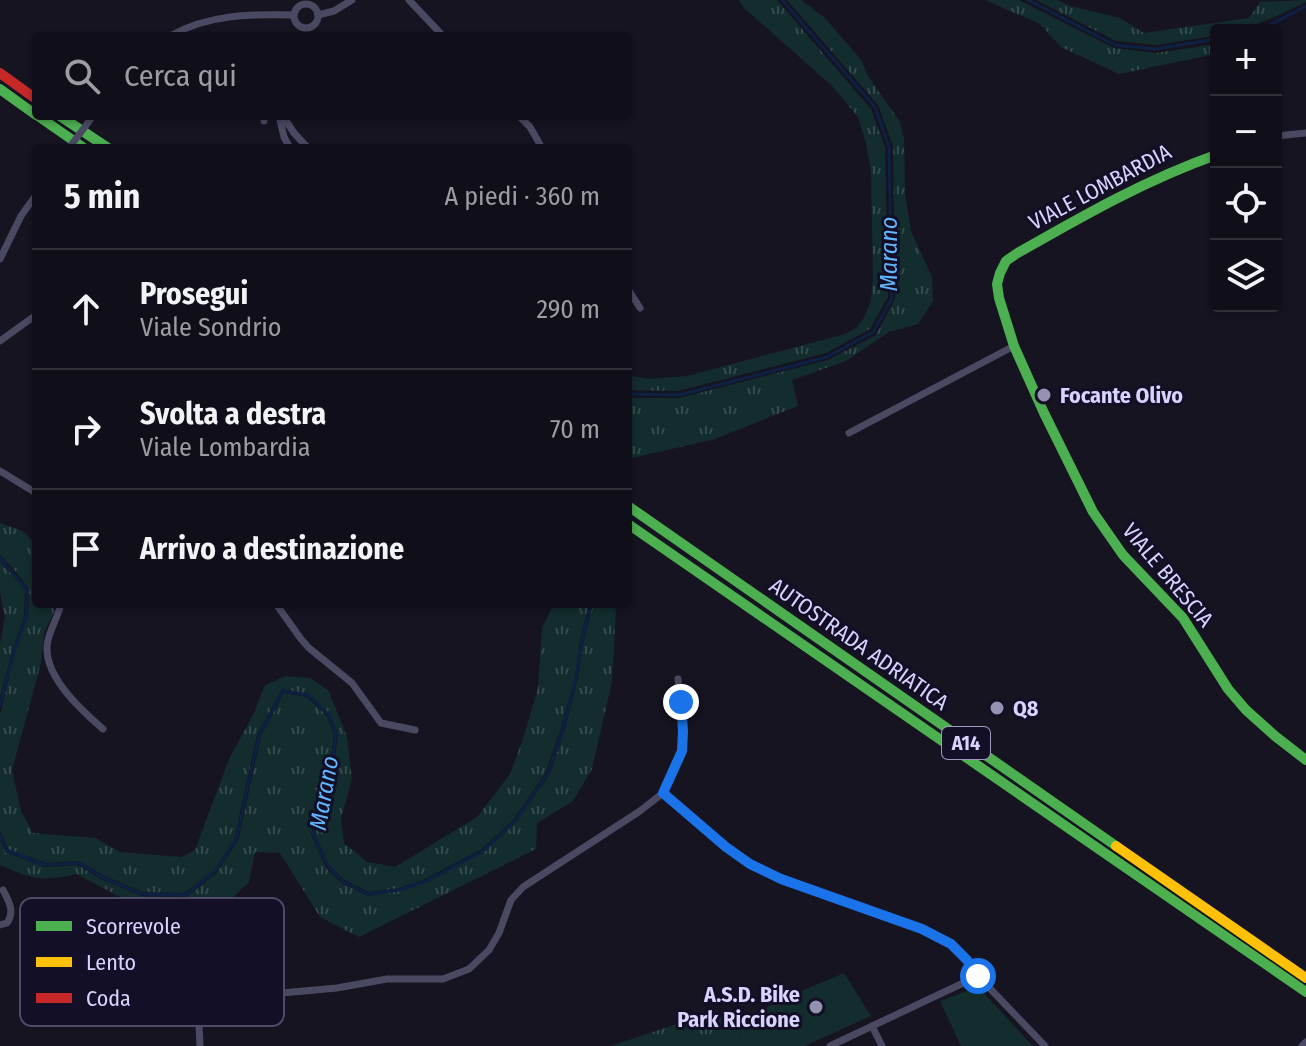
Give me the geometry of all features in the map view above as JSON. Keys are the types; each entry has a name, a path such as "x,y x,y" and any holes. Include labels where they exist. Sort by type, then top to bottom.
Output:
{"main road":[{"path":"0,73 32,96"},
{"path":"0,89 32,111"},
{"path":"44,120 78,144"},
{"path":"66,120 102,144"},
{"name":"VIALE LOMBARDIA","path":"1006,261 1098,208 1187,164 1210,157"},
{"name":"VIALE BRESCIA","path":"1006,261 997,284 1014,346 1103,529 1123,555 1183,618 1228,689 1246,710 1304,755"},
{"name":"AUTOSTRADA ADRIATICA","path":"632,509 1306,978"},
{"name":"AUTOSTRADA ADRIATICA","path":"632,527 1306,992"}],"street":[{"path":"318,15 334,11 352,0"},
{"path":"409,0 439,32"},
{"path":"307,2 314,6 318,15 308,32 298,25 294,15 297,8 307,2"},
{"path":"178,32 212,19 294,15"},
{"path":"72,144 90,120"},
{"path":"282,120 288,144"},
{"path":"284,120 304,144"},
{"path":"523,120 540,144"},
{"path":"1282,135 1306,133"},
{"path":"0,259 32,201"},
{"path":"632,295 640,308"},
{"path":"0,341 32,318"},
{"path":"849,433 1014,346"},
{"path":"0,471 32,491"},
{"path":"60,608 47,642 46,656 58,681 103,729"},
{"path":"279,608 301,639 344,675 381,723 415,730"},
{"path":"284,993 387,979 443,979 469,969 489,950 511,900 523,887 663,793 682,751 678,679"},
{"path":"663,793 750,864 781,879 922,929 951,944 1045,1046"},
{"path":"0,925 11,918 11,909 3,890"},
{"path":"830,1046 978,976"},
{"path":"199,1026 200,1046"},
{"path":"872,1026 882,1046"}],"green space":[{"path":"739,0 777,0 871,109 885,147 888,297 870,329 826,353 678,391 632,390 632,376 647,379 687,376 845,334 856,328 864,318 871,300 871,172 858,117 832,86 743,7"},
{"path":"787,0 801,0 825,18 862,61 868,76 900,122 911,231 932,277 933,301 918,324 889,332 846,361 792,380 798,406 715,439 632,458 632,398 679,398 828,360 876,335 895,299 893,146 878,105"},
{"path":"985,0 1019,0 1114,48 1156,53 1210,45 1210,55 1119,74 1061,47 1040,24"},
{"path":"1036,0 1058,0 1070,6 1120,18 1144,33 1249,18 1260,2 1306,0 1255,24 1210,24 1210,37 1156,45 1116,41"},
{"path":"0,523 22,531 32,540 32,608 54,608 44,633 41,663 12,770 21,811 33,833 96,838 120,852 181,857 195,850 229,759 265,685 286,676 310,678 328,690 347,736 352,779 341,818 344,843 367,862 395,867 477,817 510,774 538,688 542,628 552,608 588,608 575,677 546,772 513,820 482,849 423,880 399,888 369,892 345,880 330,866 315,835 322,800 334,767 338,735 330,714 309,694 282,689 257,735 234,840 214,870 185,893 142,892 79,861 46,863 8,849 0,830 0,715 15,653 28,616 29,589 0,555"},
{"path":"0,561 25,590 24,616 0,697 0,644 5,617 0,593"},
{"path":"592,608 617,608 612,682 592,769 573,801 537,823 536,849 359,937 320,917 280,853 255,852 249,882 233,898 122,898 76,874 37,878 0,865 0,840 5,852 45,867 78,865 101,879 141,896 187,897 216,873 238,841 261,736 284,693 307,697 327,716 334,735 330,766 311,835 327,869 342,883 368,896 425,883 484,852 516,822 550,774 578,678"},
{"name":"A.S.D. Bike Park Riccione","path":"844,973 871,1016 805,1046 745,1046 734,1023"},
{"path":"980,989 1033,1046 961,1046 940,1001"},
{"path":"729,1012 745,1046 611,1046 706,1014"}],"waterway":[{"name":"Marano","path":"632,394 679,395 827,357 873,332 892,298 889,147 875,107 782,0"},
{"name":"Marano","path":"1028,0 1115,45 1156,49 1210,40"},
{"name":"Marano","path":"1272,24 1306,6"},
{"name":"Marano","path":"0,558 27,590 26,616 0,706"},
{"name":"Marano","path":"0,835 6,850 45,865 79,863 141,894 186,895 215,871 236,840 259,736 283,691 308,695 329,715 336,735 332,766 313,835 329,867 344,882 368,894 399,890 424,882 483,851 515,821 548,773 576,678 590,608"}],"traffic: fast":[{"path":"0,89 32,112"},
{"path":"44,120 78,144"},
{"path":"66,120 102,144"},
{"path":"1210,157 1139,188 1016,254 1006,261 1000,273 997,284 999,298 1014,346 1093,512 1123,555 1183,618 1228,689 1246,710 1306,760"},
{"path":"632,509 1116,846"},
{"path":"632,527 1306,992"}],"traffic: slow":[{"path":"1116,846 1306,978"}],"traffic: jam":[{"path":"0,73 32,96"}],"place":[{"name":"Focante Olivo","path":"1044,395"},
{"name":"Q8","path":"997,708"},
{"name":"A.S.D. Bike Park Riccione","path":"816,1007"}],"route":[{"path":"681,702 682,751 663,793 750,864 781,879 922,929 951,944 978,976"}]}
